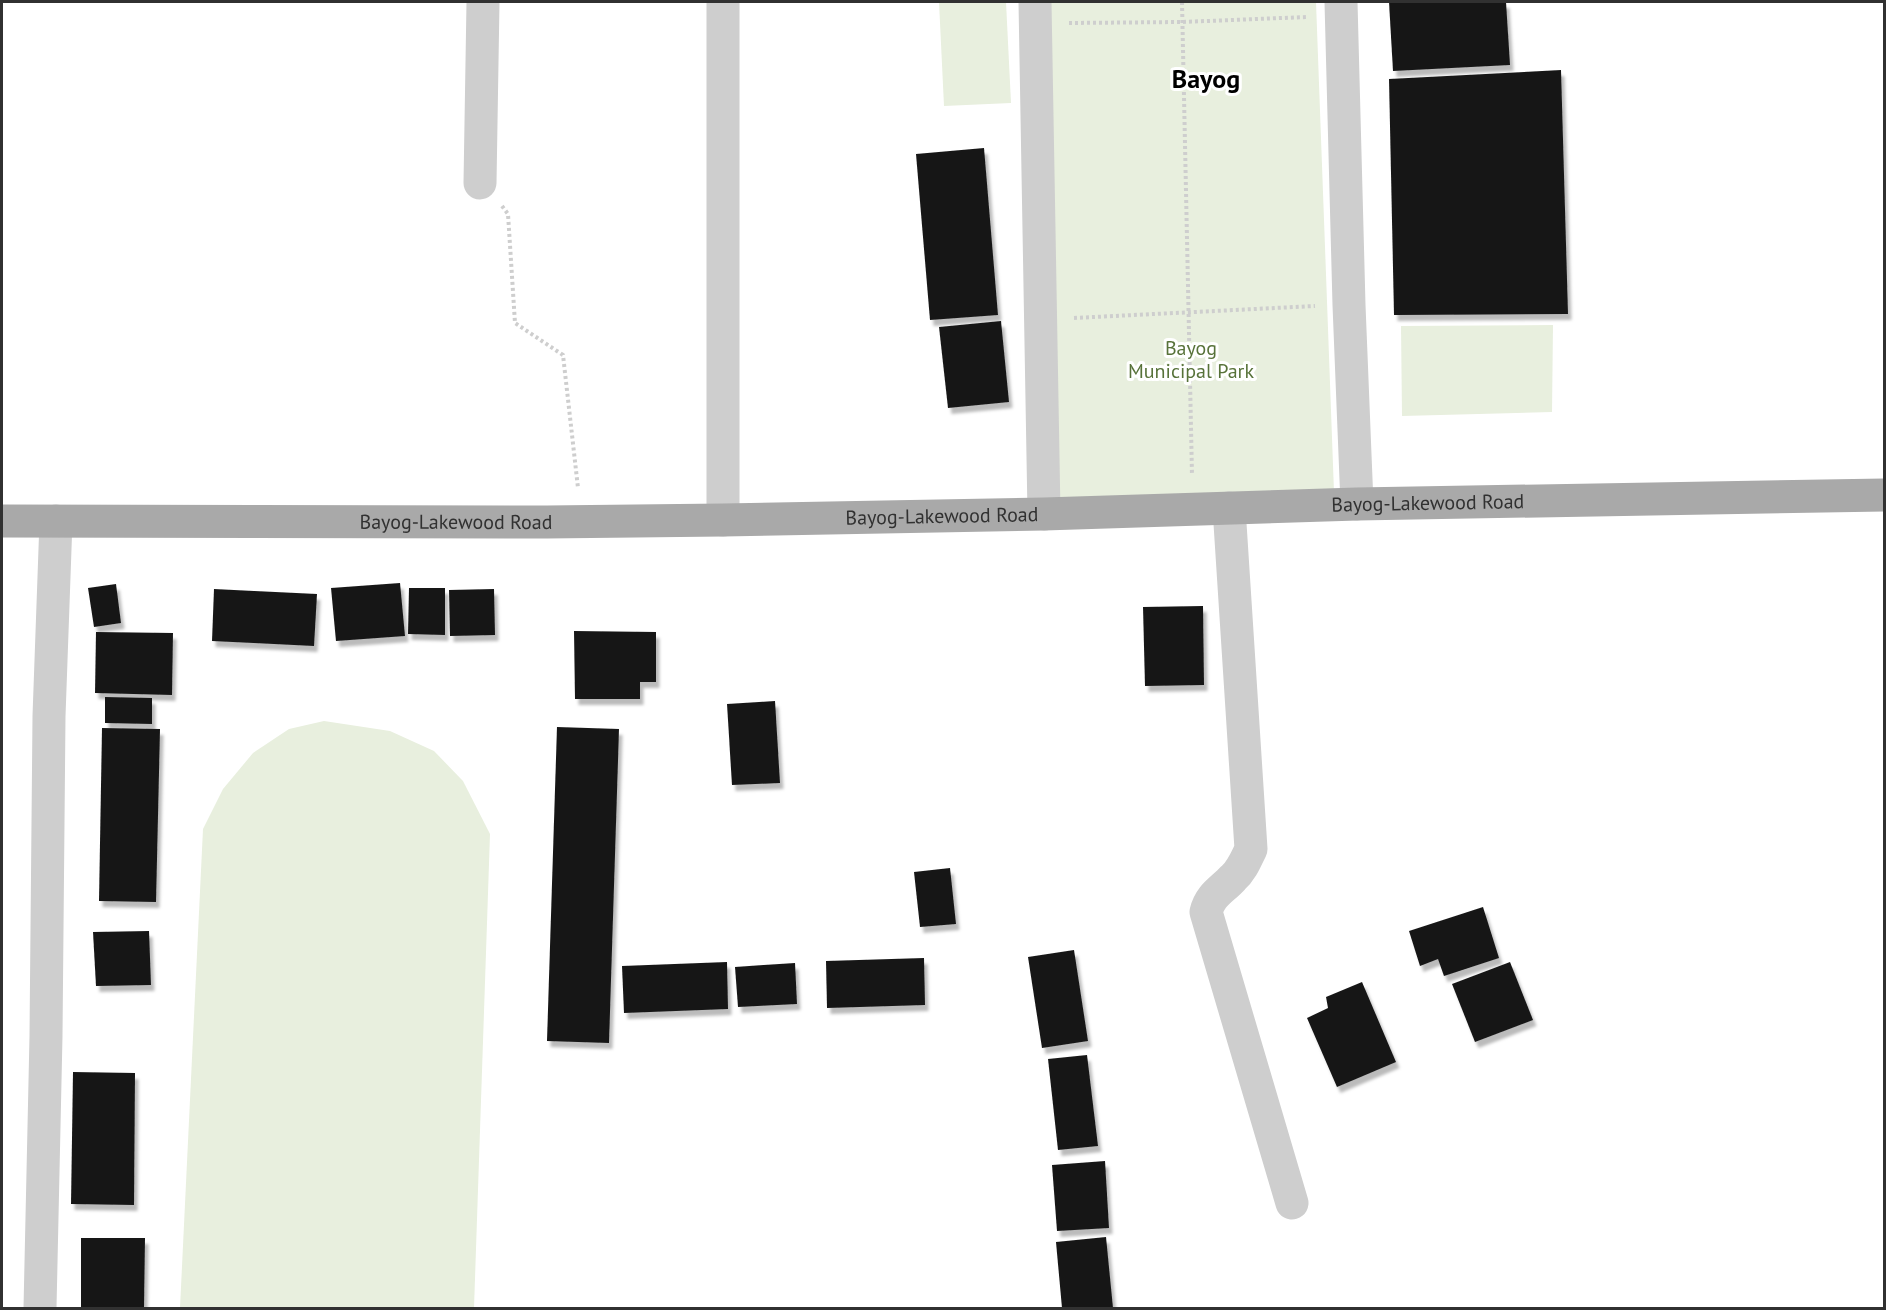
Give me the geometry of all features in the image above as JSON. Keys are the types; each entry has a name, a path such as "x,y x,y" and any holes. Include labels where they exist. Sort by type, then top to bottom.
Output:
{"main road":[{"name":"Bayog-Lakewood Road","path":"2,521 582,522 1044,514 1357,504 1884,495"}],"street":[{"path":"480,183 483,2"},
{"path":"723,2 723,520"},
{"path":"1342,9 1349,304 1357,504"},
{"path":"1035,13 1044,514"},
{"path":"1229,508 1251,849 1235,877 1208,902 1206,912 1292,1203"},
{"path":"40,1308 49,716 56,522"}],"path":[{"path":"1182,2 1193,509"},
{"path":"1035,13 1182,22 1342,9"},
{"path":"480,183 508,214 515,323 563,355 582,522"},
{"path":"1041,320 1349,304"}],"green space":[{"path":"939,2 1006,2 1011,103 944,106"},
{"name":"Bayog Municipal Park","path":"1047,2 1316,2 1334,492 1056,503"},
{"path":"1553,325 1552,412 1402,416 1401,326"},
{"path":"324,721 390,731 434,751 463,781 490,834 474,1308 180,1308 203,829 223,789 253,753 289,729"}],"building":[{"path":"1389,2 1506,2 1510,65 1393,71"},
{"path":"1561,70 1568,314 1394,315 1389,79"},
{"path":"984,148 998,315 930,320 916,154"},
{"path":"1001,321 1009,402 948,408 939,327"},
{"path":"400,583 405,636 336,641 331,588"},
{"path":"116,584 121,623 94,627 88,588"},
{"path":"409,588 445,588 445,635 408,634"},
{"path":"214,589 317,594 314,646 212,641"},
{"path":"494,589 495,635 450,636 449,590"},
{"path":"1203,606 1204,685 1145,686 1143,607"},
{"path":"574,631 656,632 656,682 640,682 640,699 575,699"},
{"path":"96,632 173,633 172,695 95,693"},
{"path":"105,697 152,698 152,724 105,723"},
{"path":"775,701 780,783 732,785 727,704"},
{"path":"557,727 619,729 609,1043 547,1041"},
{"path":"102,728 160,729 156,902 99,901"},
{"path":"950,868 956,924 920,927 914,872"},
{"path":"1483,907 1499,958 1444,976 1438,959 1420,966 1409,931"},
{"path":"149,931 151,985 96,986 93,932"},
{"path":"1074,950 1088,1041 1042,1048 1028,957"},
{"path":"924,958 925,1005 827,1008 826,961"},
{"path":"727,962 728,1009 624,1013 622,966"},
{"path":"1510,962 1533,1020 1475,1042 1452,984"},
{"path":"795,963 797,1004 738,1007 735,967"},
{"path":"1362,982 1396,1062 1337,1087 1307,1018 1328,1008 1326,997"},
{"path":"1087,1055 1098,1146 1058,1150 1048,1059"},
{"path":"73,1072 135,1073 134,1205 71,1204"},
{"path":"1105,1161 1109,1228 1057,1231 1052,1165"},
{"path":"1106,1237 1113,1308 1062,1308 1056,1242"},
{"path":"81,1238 145,1238 144,1308 81,1308"}],"district":[{"name":"Bayog","path":"1206,78"}]}
